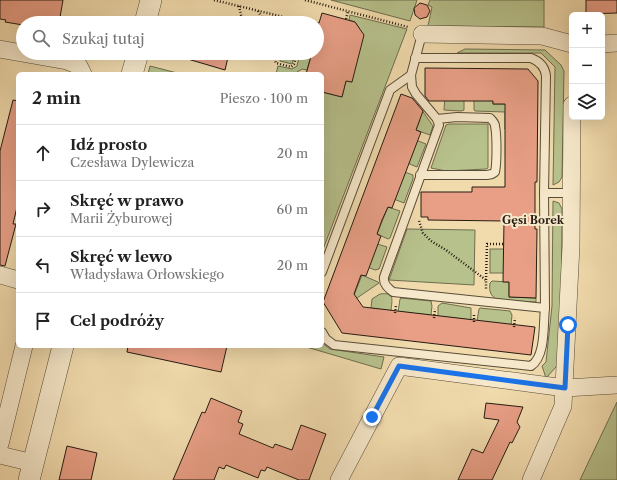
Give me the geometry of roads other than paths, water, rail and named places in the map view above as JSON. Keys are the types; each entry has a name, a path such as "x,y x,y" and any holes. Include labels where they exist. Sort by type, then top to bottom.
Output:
{"street":[{"path":"147,16 151,0"},
{"path":"422,34 542,36 569,43"},
{"path":"605,44 617,43"},
{"path":"0,49 16,52"},
{"path":"61,60 78,66 82,72"},
{"path":"133,72 136,60"},
{"path":"531,480 563,406 571,246 572,120"},
{"path":"0,275 16,279"},
{"path":"0,444 24,348"},
{"path":"0,455 31,472 62,348"},
{"path":"339,480 399,366 565,388 617,385"}],"lane":[{"path":"422,34 411,75 412,86 437,119 439,125 384,280 393,292 545,308"},
{"path":"324,336 334,345 531,366 540,357 545,308 545,70 531,58 415,58"},
{"path":"324,267 390,90 411,75"},
{"path":"420,175 487,175 495,172 496,132 495,125 490,118 468,117 437,119"},
{"path":"544,193 571,193"}],"district":[{"name":"Gęsi Borek","path":"533,220"}]}
